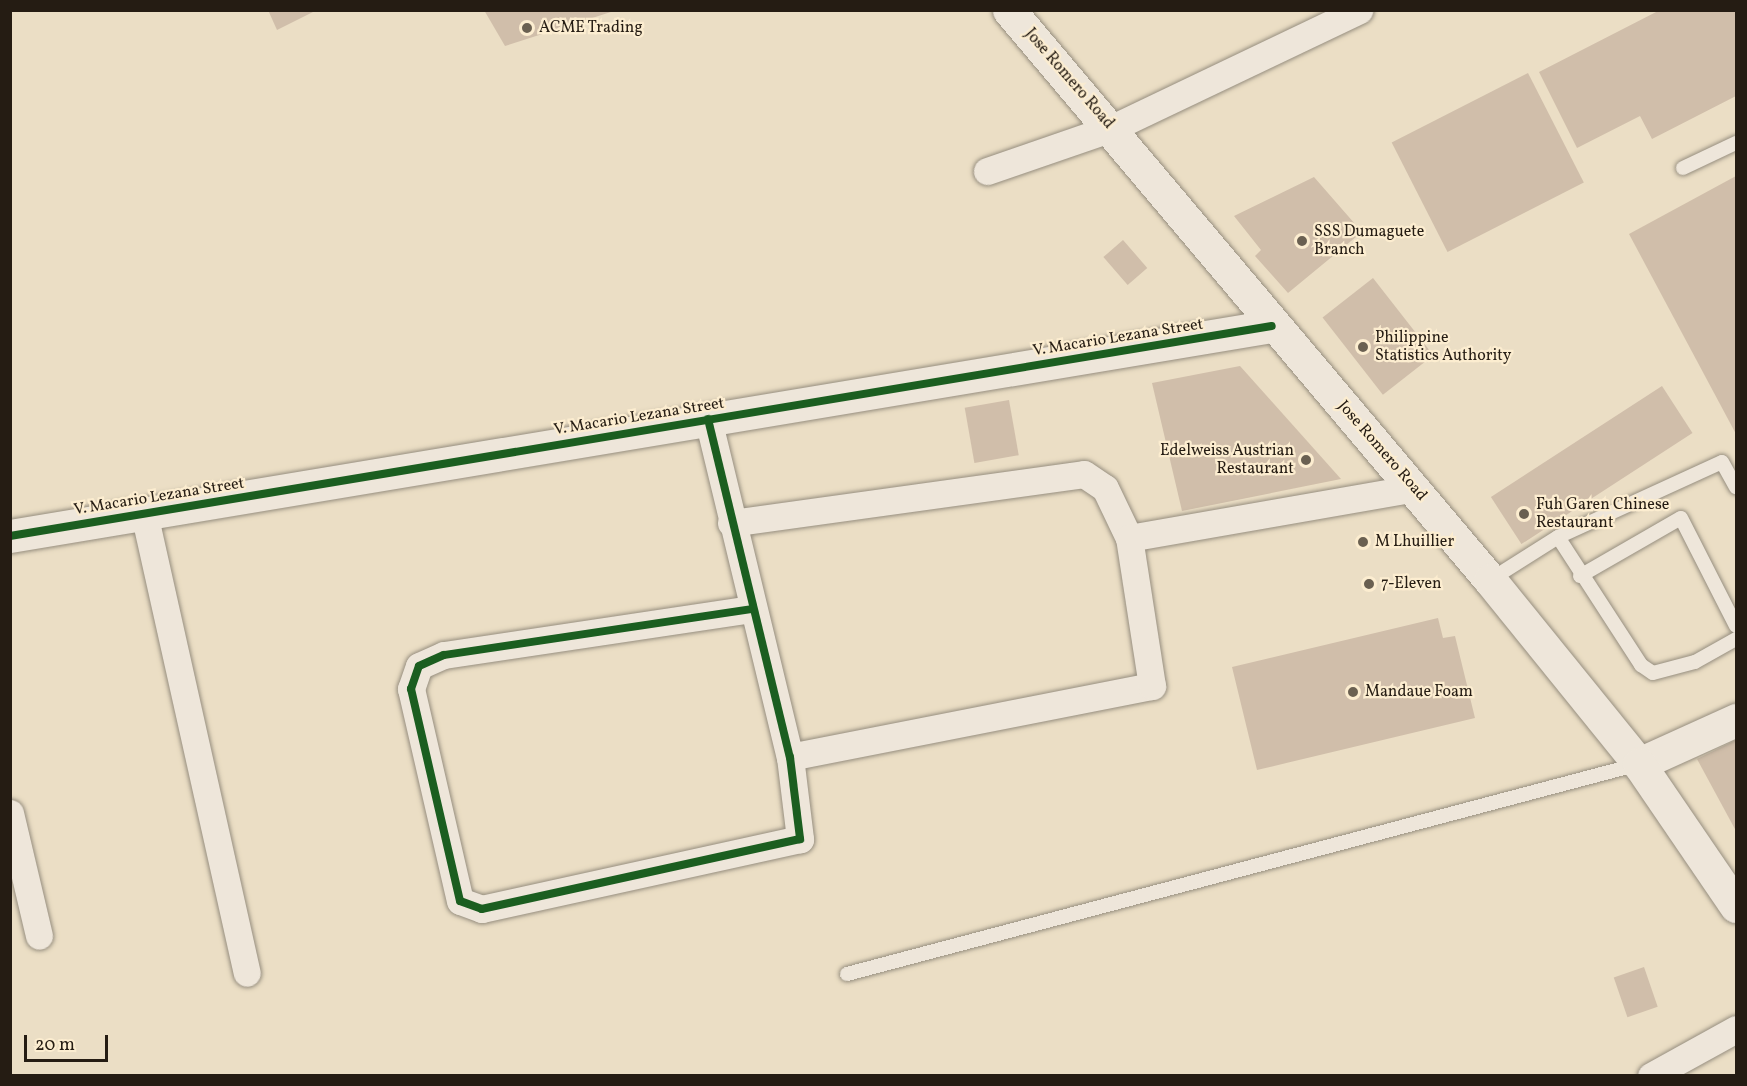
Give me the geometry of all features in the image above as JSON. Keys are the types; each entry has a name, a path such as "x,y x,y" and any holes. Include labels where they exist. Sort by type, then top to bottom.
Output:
{"street":[{"name":"Jose Romero Road","path":"1009,10 1112,128 1272,326 1415,488 1490,579 1639,764 1737,906"},
{"path":"987,171 1112,128 1359,10"},
{"name":"V. Macario Lezana Street","path":"10,536 1272,326"},
{"path":"708,419 751,609 790,758 800,839 482,909 460,901 411,689 419,666 444,656 751,609"},
{"path":"732,524 1084,474 1105,488 1129,538 1152,686 790,758"},
{"path":"1129,538 1415,488"},
{"path":"144,513 247,972"},
{"path":"1639,764 1737,720"},
{"path":"10,813 39,936"},
{"path":"1651,1076 1737,1029"}],"lane":[{"path":"1683,168 1737,143"},
{"path":"1490,579 1558,537 1722,462 1737,487"},
{"path":"1580,576 1681,518 1737,626"},
{"path":"1558,537 1580,576 1641,666 1653,674 1695,662 1737,639"},
{"path":"847,974 1639,764"}],"building":[{"path":"268,10 317,10 277,30"},
{"name":"ACME Trading","path":"484,10 614,10 614,11 505,46"},
{"path":"1660,10 1736,10 1736,96 1652,139 1640,116 1577,148 1539,72"},
{"path":"1528,73 1584,183 1448,252 1392,142"},
{"path":"1736,176 1736,434 1629,234"},
{"name":"SSS Dumaguete Branch","path":"1314,177 1362,232 1288,293 1255,256 1261,250 1234,216"},
{"path":"1123,240 1147,268 1128,285 1103,257"},
{"path":"1373,278 1433,355 1383,395 1323,317"},
{"path":"1240,366 1341,479 1182,511 1152,383"},
{"path":"1662,386 1692,433 1521,544 1491,497"},
{"path":"1009,400 1019,455 974,463 965,408"},
{"name":"Mandaue Foam","path":"1438,618 1443,638 1455,636 1475,718 1257,770 1232,667"},
{"path":"1736,740 1736,831 1697,759"},
{"path":"1644,967 1658,1007 1627,1017 1614,977"}],"cycle path":[{"path":"10,536 1272,326"},
{"path":"708,419 790,757 800,839 482,909 460,901 411,689 419,666 444,655 751,609"}],"place":[{"name":"ACME Trading","path":"527,28"},
{"name":"SSS Dumaguete Branch","path":"1302,241"},
{"name":"Philippine Statistics Authority","path":"1363,347"},
{"name":"Edelweiss Austrian Restaurant","path":"1306,460"},
{"name":"Fuh Garen Chinese Restaurant","path":"1524,514"},
{"name":"M Lhuillier","path":"1363,542"},
{"name":"7-Eleven","path":"1369,584"},
{"name":"Mandaue Foam","path":"1353,692"}]}
